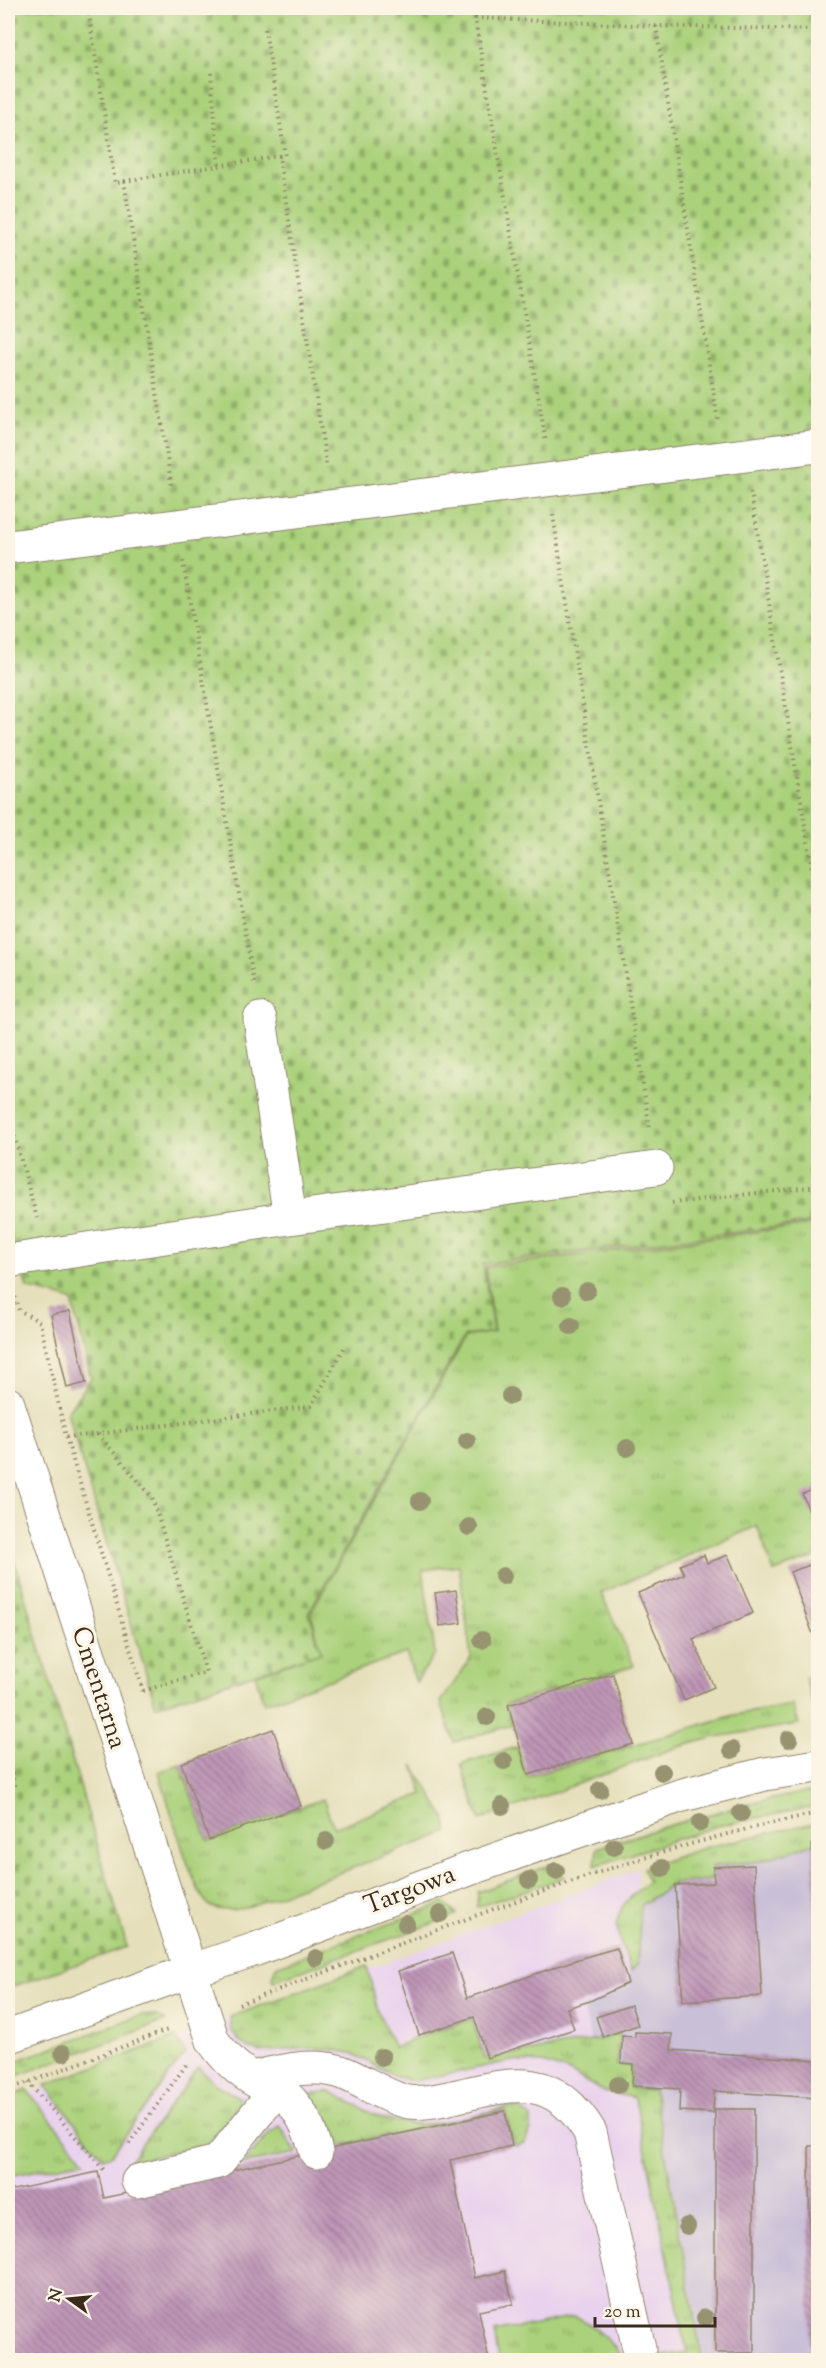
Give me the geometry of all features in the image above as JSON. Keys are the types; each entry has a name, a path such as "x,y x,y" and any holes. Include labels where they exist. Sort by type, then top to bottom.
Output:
{"street":[{"path":"8,547 547,478 819,446"},
{"path":"260,1019 290,1218"},
{"path":"8,1261 290,1218 656,1168"},
{"name":"Cmentarna","path":"8,1404 213,2041 226,2059 292,2101 310,2130 316,2152"},
{"name":"Targowa","path":"8,2037 256,1949 470,1869 679,1796 765,1774 819,1766"},
{"path":"123,2177 218,2162 263,2084 286,2071 322,2068 344,2073 387,2096 410,2102 434,2101 508,2085 538,2088 564,2100 580,2115 590,2132 639,2348"}],"path":[{"path":"459,8 475,18 819,30"},
{"path":"475,18 548,457 547,478 662,1204 819,1186"},
{"path":"656,26 819,906"},
{"path":"124,181 285,155 265,29"},
{"path":"211,73 219,166"},
{"path":"279,156 332,506"},
{"path":"8,1113 48,1256"},
{"path":"66,1437 310,1406 346,1345"},
{"path":"98,1434 152,1497 206,1672 144,1690"},
{"path":"8,1755 15,1788"},
{"path":"8,2090 585,1877 701,1840 819,1813"},
{"path":"128,2145 190,2060"},
{"path":"28,2082 123,2177"}],"shaded area":[{"path":"818,1840 818,2358 704,2359 657,2101 600,2089 584,2008 628,1986 636,1904 711,1864"},
{"path":"639,1869 628,1986 657,2101 704,2359 818,2358 818,2360 8,2360 8,2101"}],"green space":[{"path":"8,8 818,8 818,1222 483,1264 493,1332 465,1336 309,1612 321,1652 156,1706 67,1412 91,1378 72,1300 27,1288 8,1227"},
{"path":"818,1224 818,1556 774,1572 757,1526 601,1593 634,1666 506,1704 512,1725 454,1742 441,1702 471,1658 459,1565 423,1570 435,1654 416,1682 406,1653 264,1703 255,1675 321,1652 311,1612 466,1337 494,1332 485,1267"},
{"path":"8,1539 127,1947 8,1988"},
{"path":"818,1673 818,1720 805,1678"},
{"path":"792,1705 799,1724 716,1737 675,1748 480,1820 461,1764 517,1747 527,1777 734,1715"},
{"path":"180,1764 208,1841 323,1799 334,1828 423,1794 413,1765 445,1817 448,1832 245,1908 218,1909 209,1905 202,1897 195,1882 159,1772"},
{"path":"818,1790 818,1806 717,1826 595,1866 597,1848 707,1815"},
{"path":"818,1822 818,1842 760,1861 713,1866 711,1880 676,1883 641,1905 637,1965 631,1971 621,1943 617,1922 625,1903 648,1882 643,1868 703,1848"},
{"path":"552,1864 565,1877 477,1907 478,1892"},
{"path":"444,1903 457,1915 273,1981 272,1976 276,1966"},
{"path":"367,1966 378,2011 394,2048 418,2037 472,2019 485,2059 603,2039 620,2033 617,2065 632,2066 630,2088 654,2090 701,2360 638,2360 687,2352 635,2098 600,2090 570,2072 543,2063 512,2061 413,2081 396,2077 352,2053 318,2048 258,2052 239,2042 232,2031 230,2017"},
{"path":"141,2015 156,2016 166,2021 8,2079 8,2064"},
{"path":"176,2037 185,2053 111,2155 103,2158 45,2085"},
{"path":"198,2067 215,2084 240,2098 238,2105 209,2143 128,2163"},
{"path":"27,2090 85,2161 8,2176 8,2097"},
{"path":"330,2091 380,2117 411,2124 444,2122 508,2107 519,2108 531,2118 531,2129 524,2143 514,2146 505,2110 342,2145 327,2117 309,2094"},
{"path":"280,2126 297,2153 243,2164 270,2133"},
{"path":"575,2316 603,2335 625,2360 499,2360 494,2332"}],"building":[{"path":"70,1311 86,1383 67,1388 51,1315"},
{"path":"818,1488 818,1510 810,1513 802,1494"},
{"path":"704,1555 707,1563 728,1555 753,1613 693,1639 714,1687 684,1700 638,1593 684,1574 680,1565"},
{"path":"818,1562 818,1648 790,1572"},
{"path":"456,1590 461,1623 440,1626 435,1593"},
{"path":"613,1674 633,1744 528,1775 508,1705"},
{"path":"273,1729 301,1806 209,1840 181,1763"},
{"path":"818,1843 818,1934 817,1934 812,1844"},
{"path":"754,1865 762,1996 683,2001 675,1885 714,1883 713,1867"},
{"path":"617,1948 628,1983 590,2001 567,2008 574,2029 487,2058 474,2017 419,2035 398,1971 452,1953 467,1998 578,1959"},
{"path":"631,2005 638,2025 603,2037 596,2017"},
{"path":"635,2032 672,2034 671,2050 818,2060 818,2098 714,2091 713,2113 679,2111 680,2089 632,2086 633,2064 621,2063 622,2036 635,2037"},
{"path":"715,2109 754,2109 754,2353 715,2353"},
{"path":"505,2111 512,2146 450,2160 475,2278 505,2271 513,2304 479,2311 489,2360 8,2360 8,2191 98,2172 104,2198"},
{"path":"809,2146 818,2146 818,2347 810,2347"}]}
